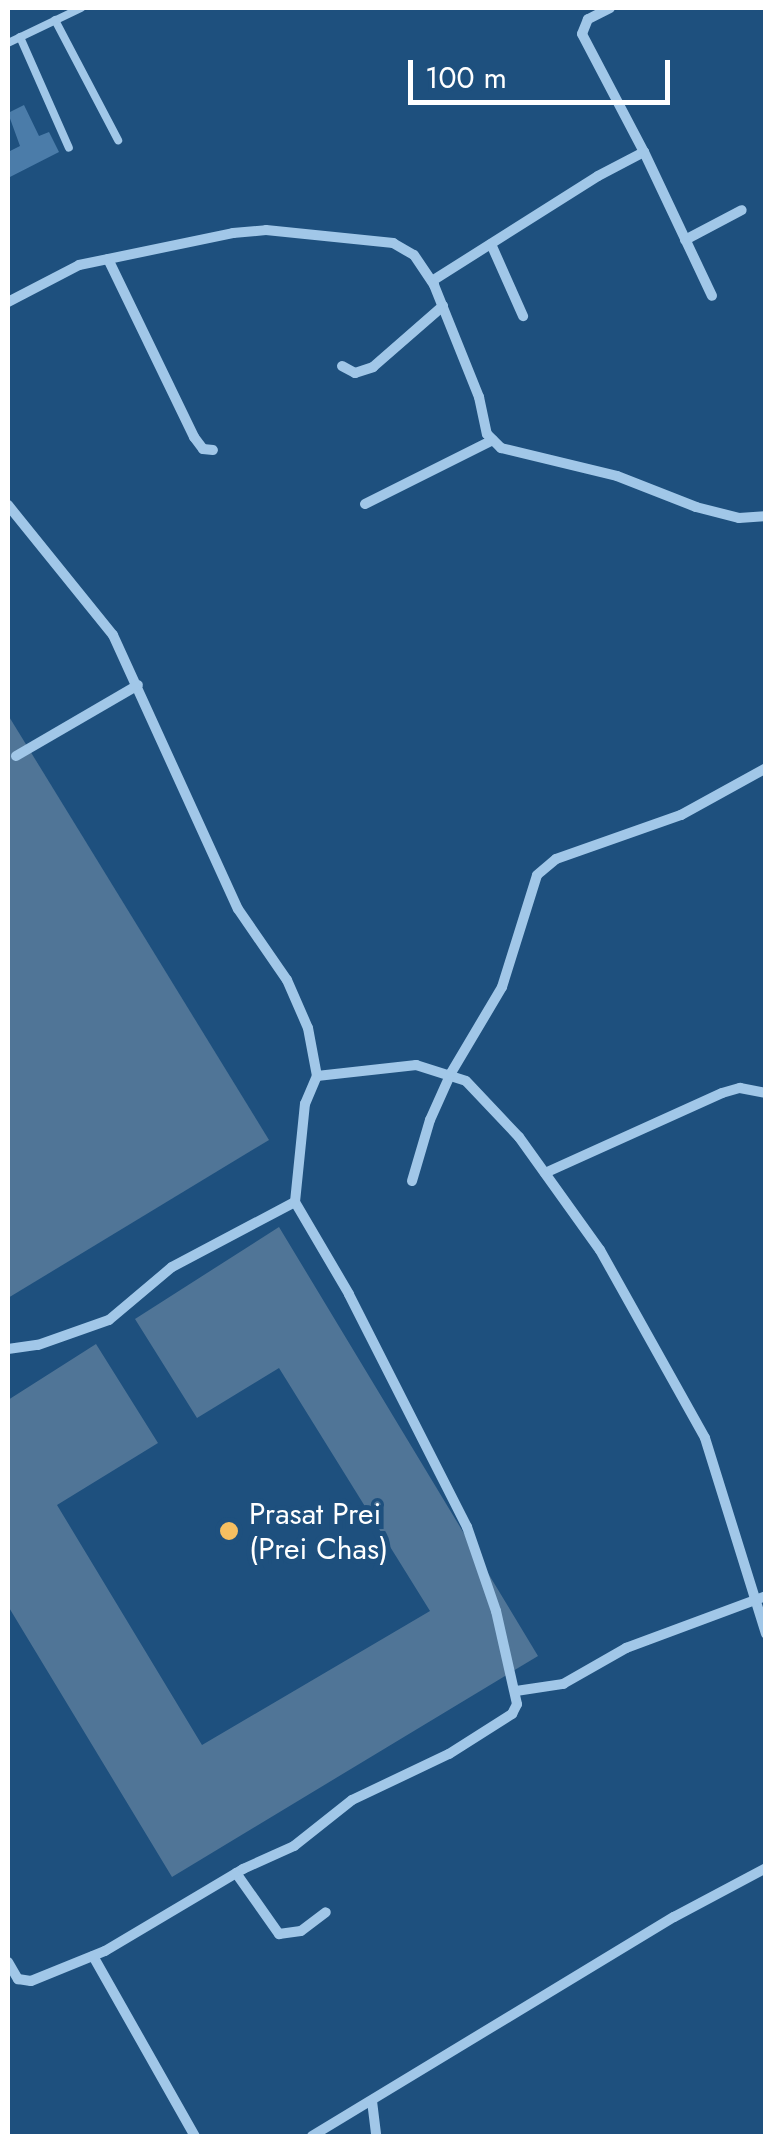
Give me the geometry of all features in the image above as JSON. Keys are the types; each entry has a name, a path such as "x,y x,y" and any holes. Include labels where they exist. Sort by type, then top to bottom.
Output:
{"street":[{"path":"610,8 588,19 582,34 644,152 712,296"},
{"path":"432,281 598,176 644,152"},
{"path":"684,240 742,210"},
{"path":"8,302 79,266 233,232 266,230 393,243 414,255 432,281 493,440 500,448 617,476 696,507 739,518 766,516"},
{"path":"491,244 523,316"},
{"path":"108,259 194,437 202,449 213,450"},
{"path":"342,366 355,373 373,367 443,306"},
{"path":"365,504 493,440"},
{"path":"8,505 113,635 238,909 288,980 308,1028 317,1076 305,1104 294,1202 349,1294 468,1527 496,1611 517,1704 505,1719 449,1754 352,1800 294,1846 236,1873 93,1956 31,1981 18,1978 8,1962"},
{"path":"16,756 138,685"},
{"path":"412,1181 430,1120 451,1073 502,987 537,875 556,860 681,815 766,768"},
{"path":"317,1076 416,1064 451,1073 466,1081 520,1137 600,1250 706,1438 761,1596 766,1634"},
{"path":"545,1172 722,1093 740,1088 766,1094"},
{"path":"8,1349 38,1345 109,1320 172,1267 294,1202"},
{"path":"516,1691 562,1684 626,1648 761,1596"},
{"path":"312,2136 674,1916 766,1868"},
{"path":"236,1873 279,1934 301,1930 326,1912"},
{"path":"93,1956 195,2136"},
{"path":"372,2102 376,2136"}],"lane":[{"path":"8,43 80,8"},
{"path":"55,20 118,140"},
{"path":"20,37 69,148"}],"water":[{"path":"8,715 269,1140 8,1298"},
{"path":"279,1227 538,1656 172,1877 8,1606 8,1400 96,1344 158,1443 57,1505 202,1745 430,1611 279,1368 197,1418 135,1319"}],"building":[{"path":"24,105 39,136 49,132 59,152 8,178 8,152 20,146 8,113"}],"place":[{"name":"Prasat Prei (Prei Chas)","path":"229,1531"}]}
